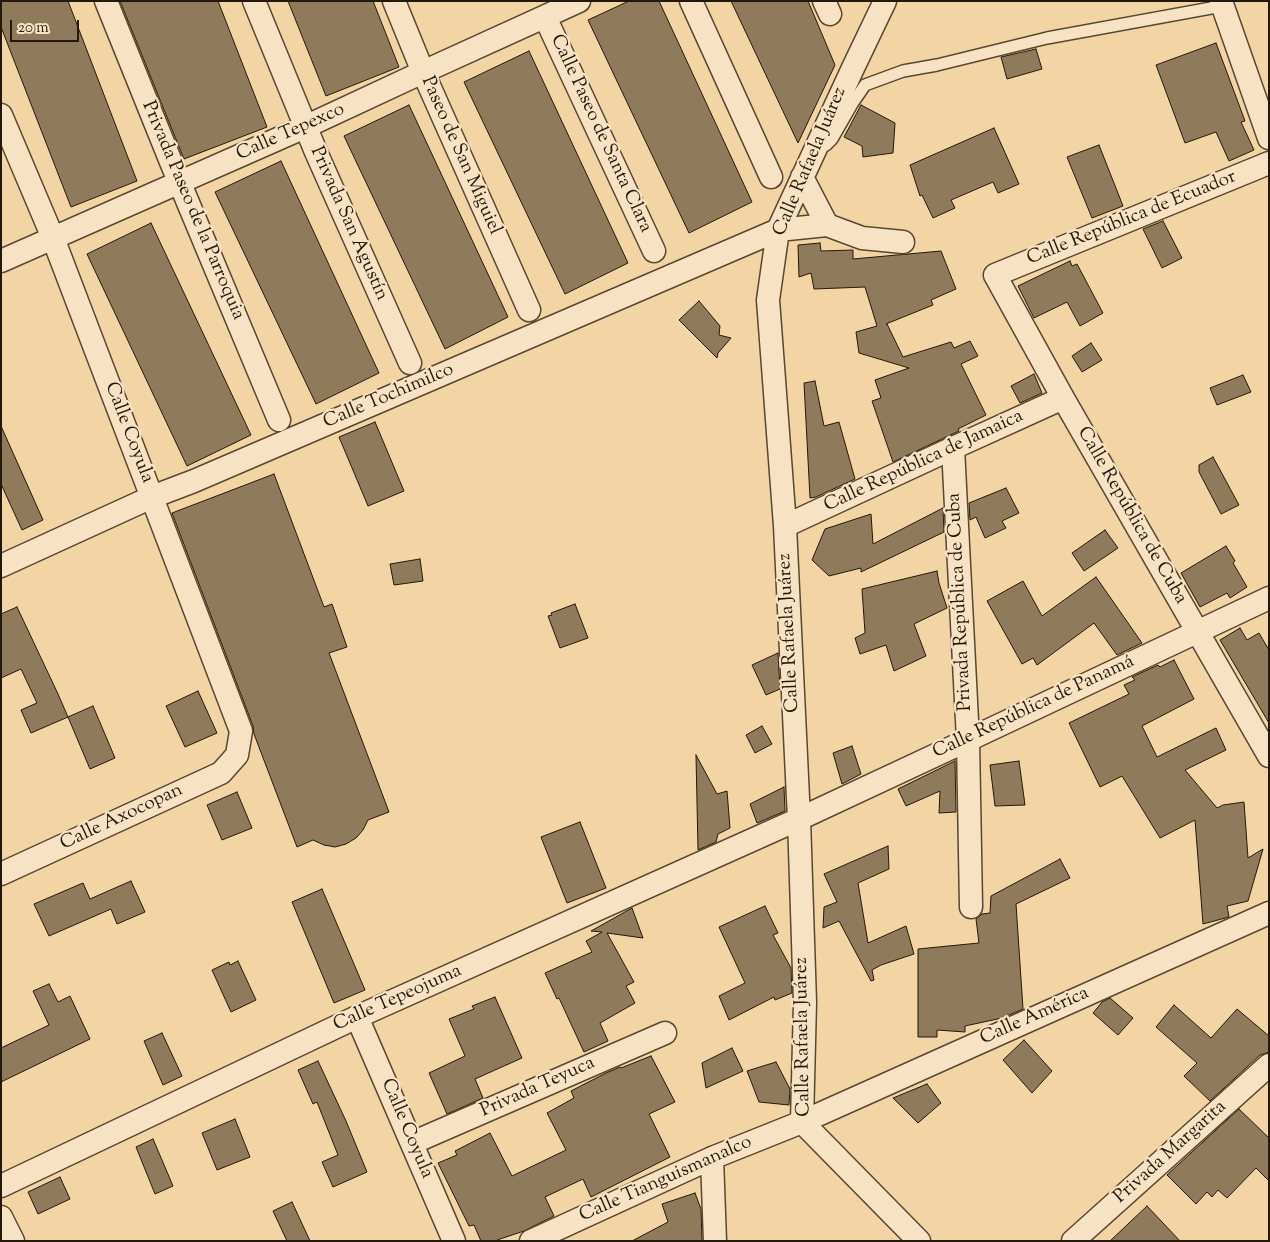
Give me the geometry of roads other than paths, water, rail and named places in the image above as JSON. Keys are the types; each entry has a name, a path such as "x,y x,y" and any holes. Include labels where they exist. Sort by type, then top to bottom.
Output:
{"street":[{"name":"Privada Paseo de la Parroquia","path":"106,1 279,420"},
{"name":"Privada San Agustín","path":"254,1 305,127 410,363"},
{"name":"Paseo de San Miguiel","path":"394,1 423,72 529,310"},
{"name":"Calle Tepexco","path":"1,262 305,127 579,1"},
{"path":"691,1 771,177"},
{"name":"Calle Rafaela Juárez","path":"884,1 778,230 768,300 785,526 799,819 805,1002 802,1122 919,1241"},
{"path":"1221,3 1269,138"},
{"name":"Calle Paseo de Santa Clara","path":"545,17 654,251"},
{"name":"Calle Coyula","path":"1,115 53,238 241,731 237,755"},
{"name":"Calle República de Ecuador","path":"995,275 1269,163"},
{"path":"806,169 827,225 862,238 903,242"},
{"name":"Calle Tochimilco","path":"1,566 152,497 778,230 827,225"},
{"name":"Calle República de Cuba","path":"995,275 1063,398 1269,756"},
{"name":"Calle República de Jamaica","path":"785,526 1063,398"},
{"name":"Privada República de Cuba","path":"953,448 968,740 971,907"},
{"name":"Calle República de Panamá","path":"799,819 1269,598"},
{"name":"Calle Axocopan","path":"1,874 221,773 237,755"},
{"name":"Calle Tepeojuma","path":"1,1186 358,1017 799,819"},
{"name":"Calle América","path":"802,1122 1269,913"},
{"name":"Calle Coyula","path":"358,1017 454,1241"},
{"name":"Privada Teyuca","path":"412,1143 665,1033"},
{"name":"Privada Margarita","path":"1073,1241 1269,1065"},
{"name":"Calle Tianguismanalco","path":"531,1241 712,1158 802,1122"},
{"path":"712,1158 715,1241"},
{"path":"1,1216 13,1241"}],"lane":[{"path":"806,169 832,139 865,85 903,71 937,65 1047,38 1221,3"}]}
